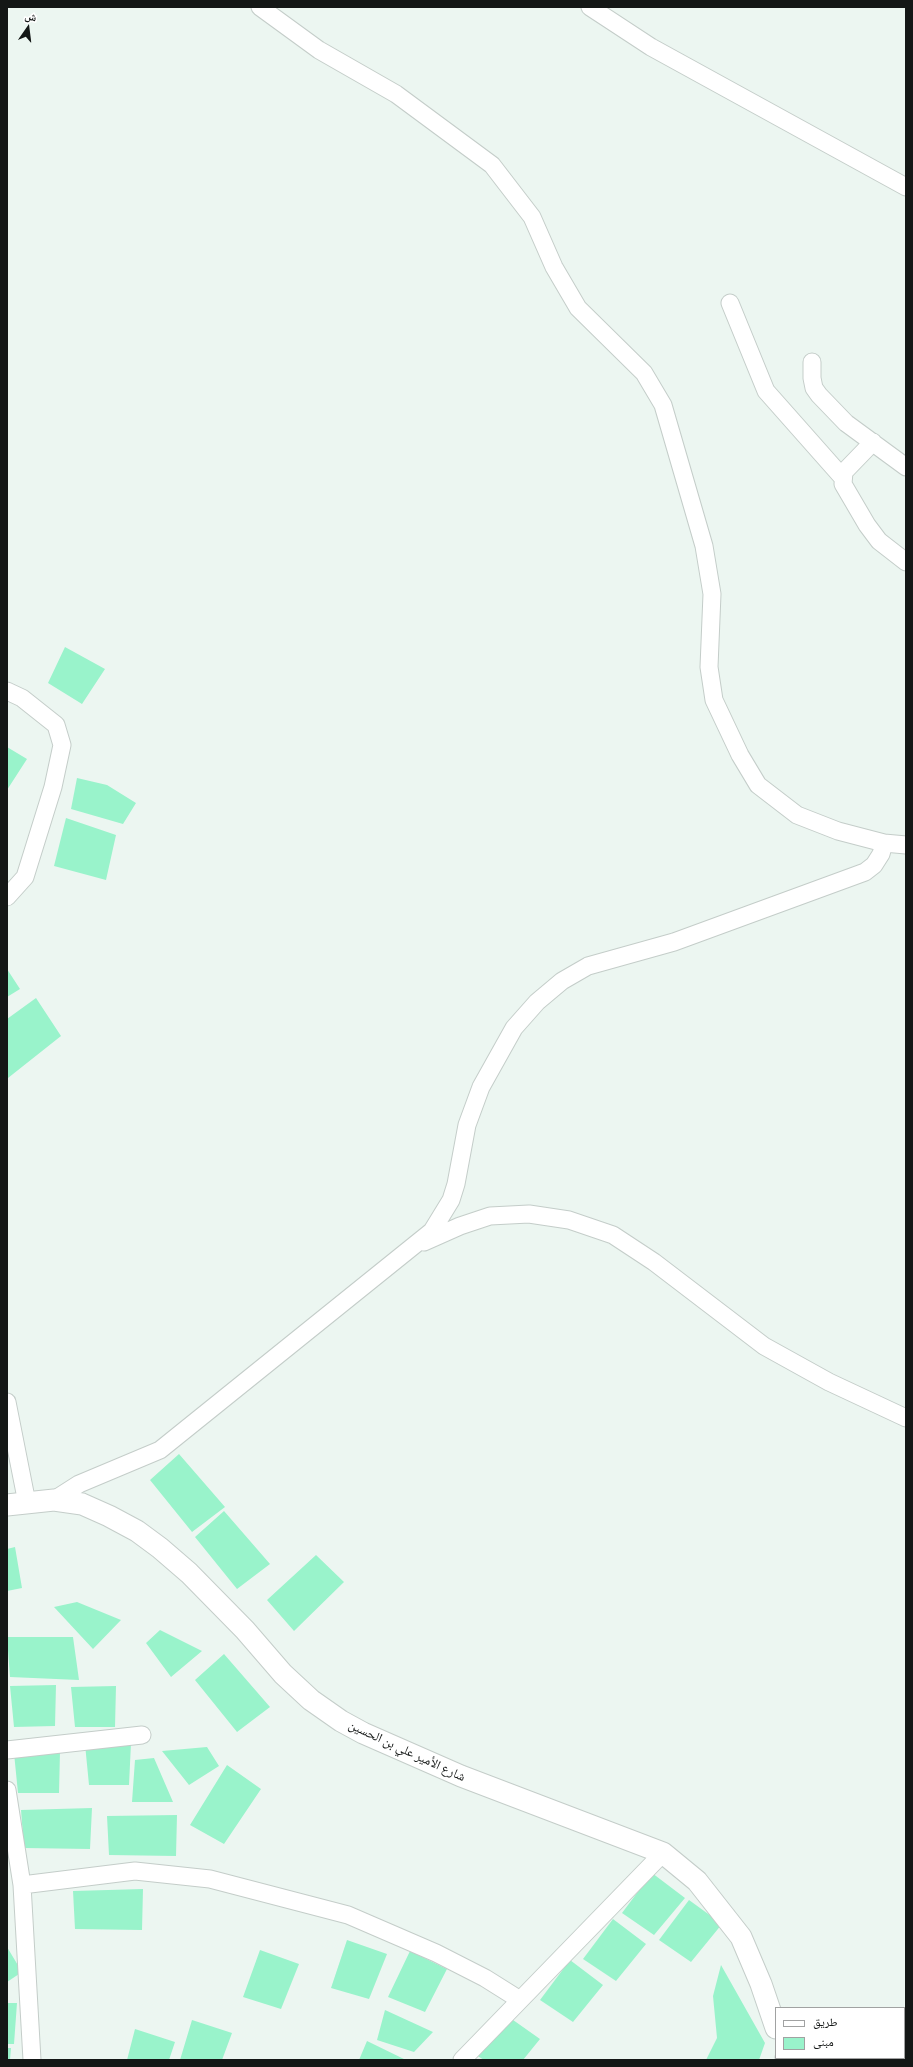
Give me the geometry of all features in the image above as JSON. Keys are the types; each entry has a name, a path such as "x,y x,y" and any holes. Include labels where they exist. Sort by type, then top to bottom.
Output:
{"street":[{"path":"260,7 318,50 396,94 492,165 532,217 554,267 578,308 644,373 663,405 704,546 712,594 709,666 714,700 740,755 758,786 797,815 838,831 884,842 906,845"},
{"path":"590,7 664,54 906,187"},
{"path":"730,303 766,391 843,478"},
{"path":"812,362 812,378 814,388 819,395 846,423 874,442 906,467"},
{"path":"874,442 849,467 843,478 843,484 867,525 880,541 906,562"},
{"path":"7,691 22,698 56,725 62,745 54,787 25,877 7,897"},
{"path":"54,1500 79,1484 160,1450 432,1231 451,1200 456,1184 467,1125 481,1087 514,1028 537,1002 562,981 588,966 674,942 865,872 874,865 881,854 884,842"},
{"path":"410,1249 460,1226 490,1216 529,1214 569,1220 613,1235 654,1262 764,1346 829,1382 906,1418"},
{"path":"7,1402 17,1504"},
{"name":"شارع الأمير علي بن الحسين","path":"17,1504 54,1500 82,1504 137,1531 160,1548 189,1573 245,1630 283,1674 311,1700 341,1721 363,1733 461,1776 663,1853 696,1881 741,1937 761,1984 775,2025"},
{"path":"7,1750 142,1735"},
{"path":"7,1790 9,1825 22,1885 32,2060"},
{"path":"462,2060 663,1853"},
{"path":"22,1885 135,1871 210,1879 348,1915 436,1954 485,1978 520,2000"}],"building":[{"path":"65,647 105,669 82,704 48,683"},
{"path":"7,747 27,759 7,790"},
{"path":"77,778 107,785 136,803 123,824 71,809"},
{"path":"66,818 116,835 106,880 54,866"},
{"path":"7,969 20,989 7,997"},
{"path":"36,998 61,1036 8,1078 7,1019"},
{"path":"179,1454 225,1507 192,1532 150,1480"},
{"path":"224,1511 270,1564 237,1589 195,1537"},
{"path":"15,1547 22,1588 7,1591 7,1549"},
{"path":"316,1555 344,1582 294,1631 267,1600"},
{"path":"77,1602 121,1620 93,1649 54,1607"},
{"path":"160,1630 202,1651 171,1677 146,1643"},
{"path":"7,1637 73,1637 79,1680 10,1677"},
{"path":"224,1654 270,1707 237,1732 195,1680"},
{"path":"56,1685 55,1726 14,1727 10,1686"},
{"path":"116,1686 115,1727 75,1727 71,1687"},
{"path":"131,1743 129,1785 89,1785 85,1744"},
{"path":"207,1747 219,1766 189,1785 162,1751"},
{"path":"60,1752 59,1793 18,1793 14,1753"},
{"path":"154,1758 173,1802 132,1802 135,1760"},
{"path":"227,1765 261,1789 224,1844 190,1825"},
{"path":"92,1808 90,1849 24,1848 21,1810"},
{"path":"177,1815 176,1856 109,1855 107,1816"},
{"path":"652,1873 685,1898 654,1935 622,1913"},
{"path":"143,1889 142,1930 75,1929 73,1891"},
{"path":"689,1900 722,1924 691,1962 659,1940"},
{"path":"613,1919 646,1944 616,1981 583,1959"},
{"path":"347,1940 387,1954 369,1999 331,1988"},
{"path":"7,1947 22,1972 7,1982"},
{"path":"260,1950 299,1964 281,2009 243,1997"},
{"path":"410,1951 447,1969 425,2012 388,1997"},
{"path":"570,1960 603,1985 573,2022 540,2000"},
{"path":"721,1965 765,2043 759,2060 706,2060 717,2038 713,1996"},
{"path":"7,2003 17,2003 14,2044 7,2044"},
{"path":"385,2010 433,2032 414,2052 377,2040"},
{"path":"506,2015 540,2039 523,2060 484,2060 476,2055"},
{"path":"192,2020 232,2033 222,2060 180,2060"},
{"path":"135,2029 175,2042 169,2060 127,2060"},
{"path":"367,2041 406,2060 359,2060"},
{"path":"7,2048 11,2048 10,2060 7,2060"}]}
